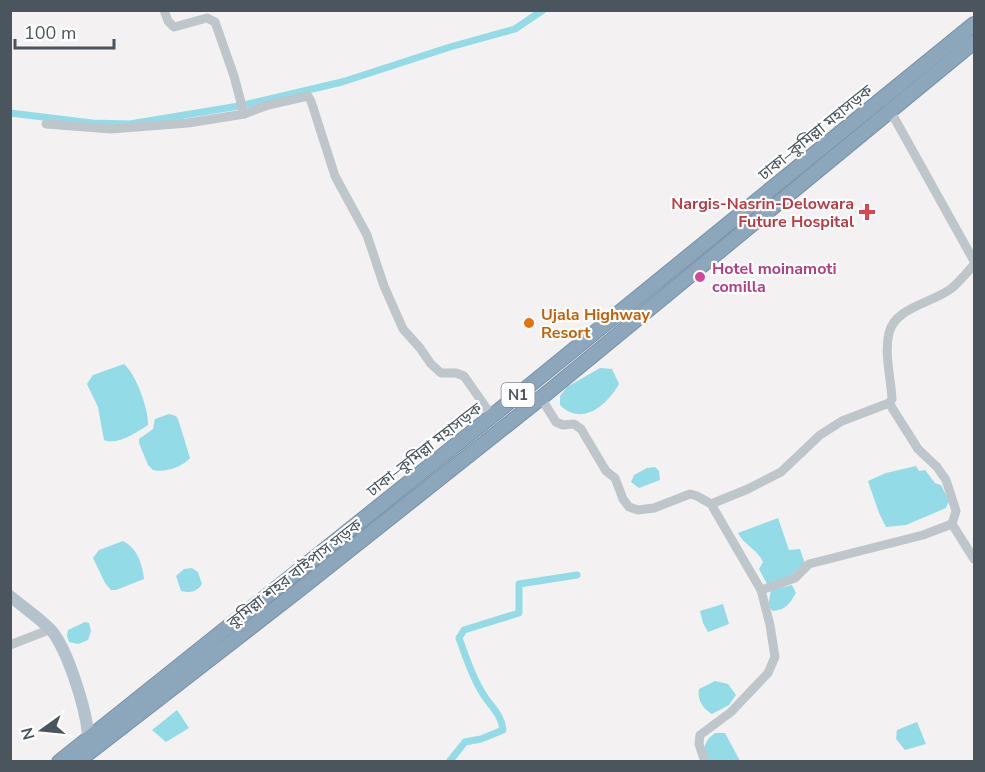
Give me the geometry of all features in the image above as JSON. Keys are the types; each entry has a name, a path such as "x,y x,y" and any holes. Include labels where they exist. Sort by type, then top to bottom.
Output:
{"highway":[{"name":"ঢাকা–কুমিল্লা মহাসড়ক","path":"59,762 492,416 975,24"},
{"name":"কুমিল্লা শহর বাইপাস সড়ক","path":"83,759 541,398 975,42"}],"main road":[{"path":"10,596 51,629 58,641 78,688 89,736 83,759"}],"street":[{"path":"164,10 168,21 174,27 207,18 214,22 234,76 244,114"},
{"path":"46,124 111,129 188,123 244,114 268,105 308,96 335,176 367,235 384,286 403,329 441,373 456,373 464,376 492,416"},
{"path":"891,112 975,263 952,288 932,301 913,306 895,321 889,331 887,346 892,399 890,403 918,449 937,467 946,480 956,511 952,524"},
{"path":"541,398 556,422 563,425 574,424 581,429 606,471 615,478 623,499 629,507 638,510 654,508 690,494 697,495 711,504 761,590 775,657 768,674 731,712 700,735 699,744 705,762"},
{"path":"711,504 781,471 820,435 842,421 890,403"},
{"path":"952,524 975,559"},
{"path":"761,590 795,578 809,564 923,535 952,524"},
{"path":"10,645 51,629"}],"water":[{"path":"124,364 141,393 148,425 127,437 115,441 104,440 98,407 87,384 93,375"},
{"path":"600,368 612,369 619,384 601,406 585,414 577,414 560,405 560,396 567,387"},
{"path":"169,414 178,419 190,458 173,468 162,471 153,470 148,465 139,439 153,429 155,419"},
{"path":"916,466 919,471 925,470 935,483 941,485 949,501 946,508 906,525 886,527 868,481 886,473"},
{"path":"655,467 659,471 660,480 639,488 631,482 634,475 647,468"},
{"path":"778,518 789,550 800,549 805,564 787,578 767,584 759,569 763,562 761,558 738,533"},
{"path":"123,541 138,557 144,579 111,590 93,558 99,550"},
{"path":"192,568 198,572 202,584 193,591 181,591 176,576 184,569"},
{"path":"792,585 796,593 792,600 784,608 773,611 768,606 771,590"},
{"path":"723,604 729,624 708,632 700,611"},
{"path":"85,622 89,623 91,631 88,640 78,644 69,642 68,630"},
{"path":"715,681 728,684 736,695 729,705 712,714 701,704 699,689"},
{"path":"177,710 189,728 166,742 152,730"},
{"path":"917,722 926,744 905,750 896,739 897,730"},
{"path":"715,733 725,733 740,761 708,761 705,745"}],"waterway":[{"path":"248,104 342,82 450,47 515,29 543,10"},
{"path":"10,113 92,123 130,124 239,106"},
{"path":"449,762 465,742 481,739 503,730 498,715 486,699 470,667 459,638 464,630 519,613 519,584 577,575"}],"place":[{"name":"Nargis-Nasrin-Delowara Future Hospital","path":"867,212"},
{"name":"Hotel moinamoti comilla","path":"700,277"},
{"name":"Ujala Highway Resort","path":"529,323"}]}
